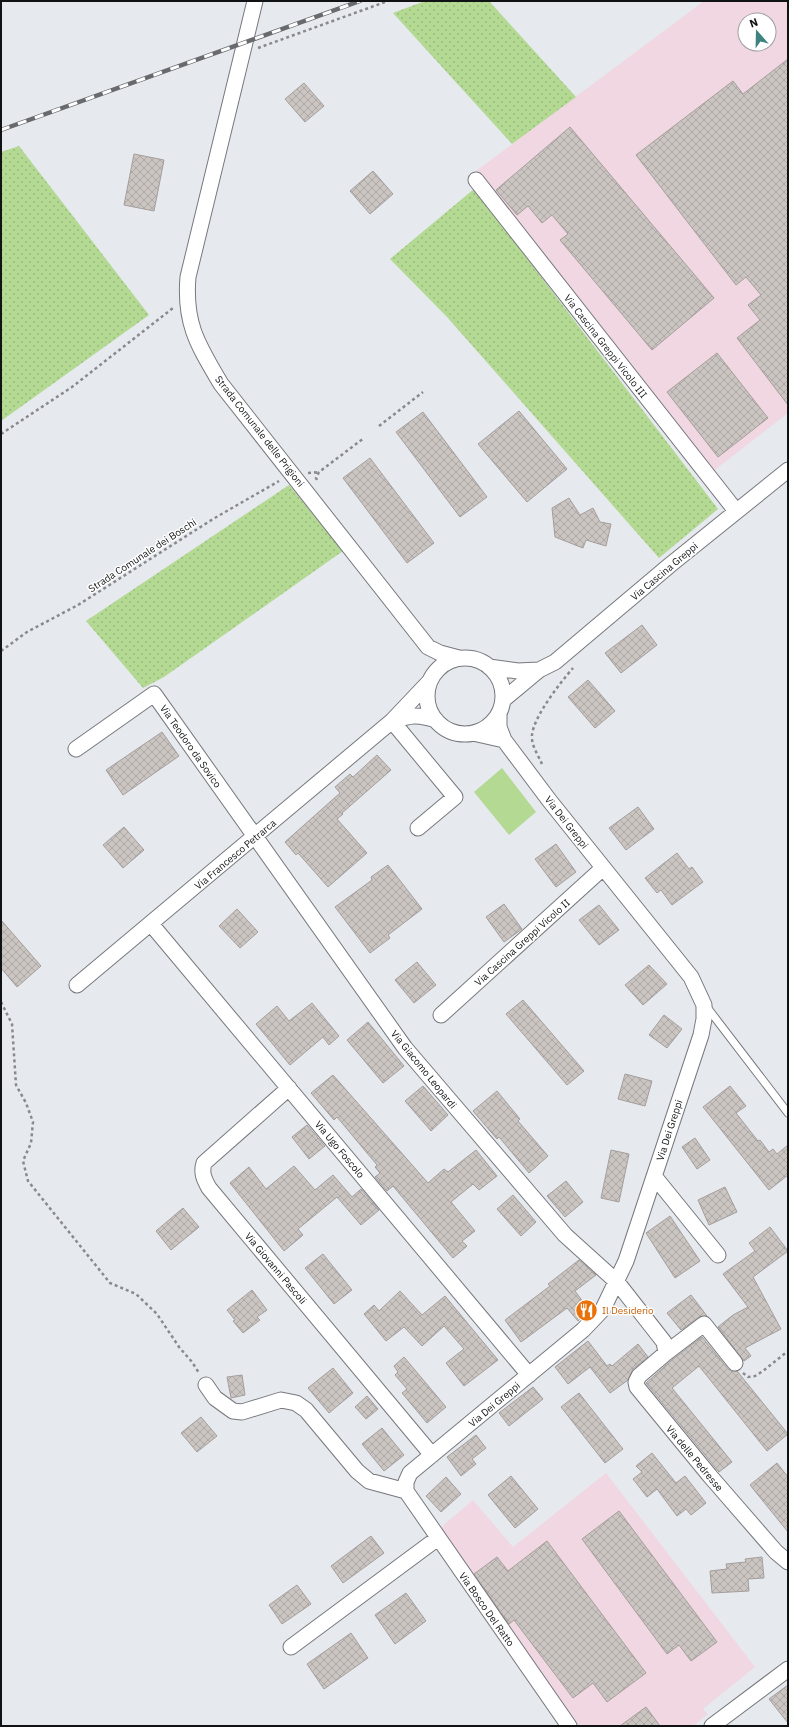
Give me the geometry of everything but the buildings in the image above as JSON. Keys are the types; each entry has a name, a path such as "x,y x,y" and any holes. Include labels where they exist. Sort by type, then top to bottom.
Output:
{"street":[{"name":"Strada Comunale delle Prigioni","path":"255,1 188,277 186,296 187,308 197,342 221,384 428,647"},
{"name":"Via Cascina Greppi Vicolo III","path":"476,180 736,511"},
{"name":"Via Cascina Greppi","path":"501,707 539,670 554,662 736,511 788,470"},
{"path":"428,647 440,653 482,662 498,676 502,687 499,727 504,740"},
{"path":"428,647 431,680"},
{"path":"459,658 446,663 437,670 431,680 427,695 429,709 436,720 442,726 452,731 462,734 473,733 481,730 492,722 501,707"},
{"path":"489,667 518,671 539,670"},
{"name":"Via Francesco Petrarca","path":"76,985 151,924 392,721 431,680"},
{"name":"Via Teodoro da Sovico","path":"76,749 154,694 255,836"},
{"name":"Via Francesco Petrarca","path":"392,721 412,715 436,720"},
{"path":"392,721 455,797 418,828"},
{"path":"473,733 504,740"},
{"name":"Via Dei Greppi","path":"406,1492 406,1482 410,1473 583,1330 603,1309 626,1261 701,1034 704,1019 704,1005 691,977 603,868 504,740"},
{"name":"Via Giacomo Leopardi","path":"255,836 405,1048 565,1235 617,1282"},
{"name":"Via Cascina Greppi Vicolo II","path":"441,1015 603,868"},
{"name":"Via Ugo Foscolo","path":"151,924 529,1375"},
{"name":"Via Giovanni Pascoli","path":"289,1088 204,1164 202,1171 204,1179 209,1188 432,1455"},
{"path":"654,1176 718,1255"},
{"path":"617,1282 664,1342 666,1353"},
{"name":"Via delle Pedresse","path":"735,1363 704,1324 639,1376 636,1382 637,1388 710,1476 776,1552 788,1562"},
{"path":"206,1385 215,1398 233,1410 242,1412 281,1400 296,1403 306,1410 357,1471 369,1481 406,1492"},
{"name":"Via Bosco Del Ratto","path":"406,1492 569,1726"},
{"path":"291,1647 438,1538"},
{"path":"712,1726 788,1669"}],"lane":[{"path":"704,1005 788,1113"}],"path":[{"path":"243,47 254,50 388,1"},
{"path":"1,434 72,387 171,311 186,296"},
{"path":"379,426 422,392"},
{"path":"319,472 364,438"},
{"name":"Strada Comunale dei Boschi","path":"1,651 28,632 78,606 213,519 274,483 294,475"},
{"path":"543,765 534,748 532,736 534,725 548,700 565,677"},
{"path":"1,1002 12,1024 16,1085 26,1103 33,1122 31,1143 23,1161 28,1181 110,1283 136,1294 157,1314 179,1347 192,1362 206,1385"},
{"path":"735,1363 748,1376 755,1376 788,1351"}],"shaded area":[{"path":"704,1 788,1 788,413 712,472 476,171"},
{"path":"606,1473 755,1667 703,1709 708,1714 693,1726 579,1726 439,1529 473,1500 513,1547"}],"green space":[{"path":"425,1 489,1 576,97 512,144 393,13"},
{"path":"19,146 149,315 1,421 1,152"},
{"path":"474,189 718,509 659,558 447,317 390,259"},
{"path":"289,485 343,551 164,677 143,688 86,621"},
{"path":"502,768 536,812 509,835 474,792"}],"railway":[{"path":"1,130 360,1"}],"place":[{"name":"Il Desiderio","path":"586,1310"}]}
